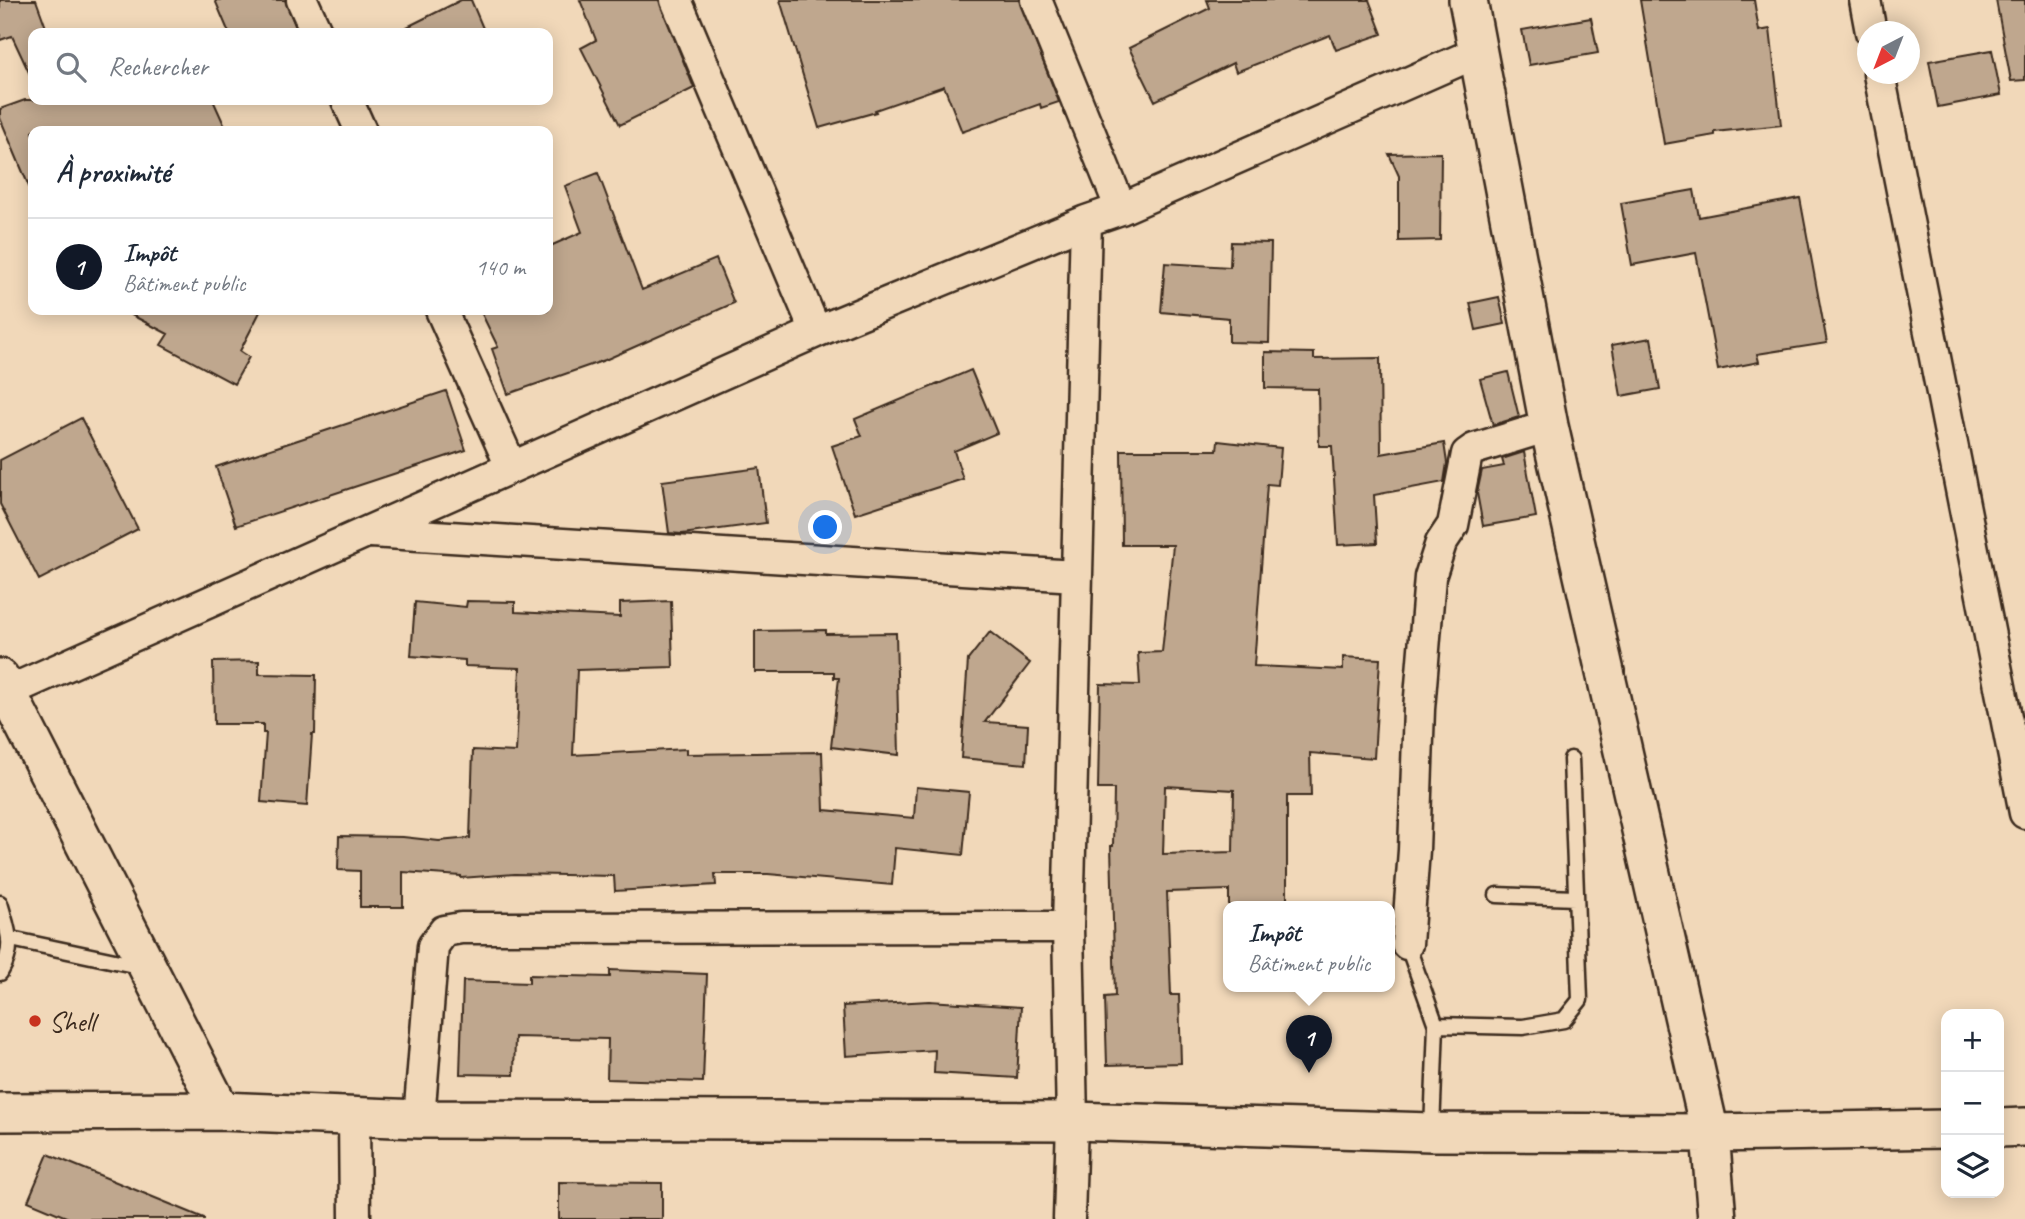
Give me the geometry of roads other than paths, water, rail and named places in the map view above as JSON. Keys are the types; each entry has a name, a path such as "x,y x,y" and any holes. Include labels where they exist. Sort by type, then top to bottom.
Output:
{"street":[{"path":"302,0 315,28"},
{"path":"676,0 816,332"},
{"path":"1036,0 1121,209"},
{"path":"1468,0 1549,426 1710,1133 1717,1219"},
{"path":"1865,0 1869,21"},
{"path":"221,1111 4,685 365,531 816,332 1121,209 1478,52"},
{"path":"1881,84 2025,813"},
{"path":"349,105 359,126"},
{"path":"1069,1219 1072,1121 1068,928 1086,221"},
{"path":"443,315 511,466"},
{"path":"1408,944 1419,709 1430,577 1441,543 1453,525 1467,454 1474,449 1549,426"},
{"path":"365,531 1076,576"},
{"path":"419,1119 433,946 444,931 461,928 1068,928"},
{"path":"0,1112 221,1111 419,1119 1072,1121 1432,1132 1710,1133 1941,1129"},
{"path":"354,1117 355,1219"},
{"path":"2004,1128 2025,1127"}],"lane":[{"path":"1436,1025 1523,1027 1564,1020 1580,1000 1571,760"},
{"path":"1497,895 1575,898"},
{"path":"0,904 11,939 8,960 0,973"},
{"path":"11,939 148,968"},
{"path":"1408,944 1436,1025 1432,1132"}],"place":[{"name":"Shell","path":"35,1021"},
{"name":"Impôt","path":"1309,1073"}]}
